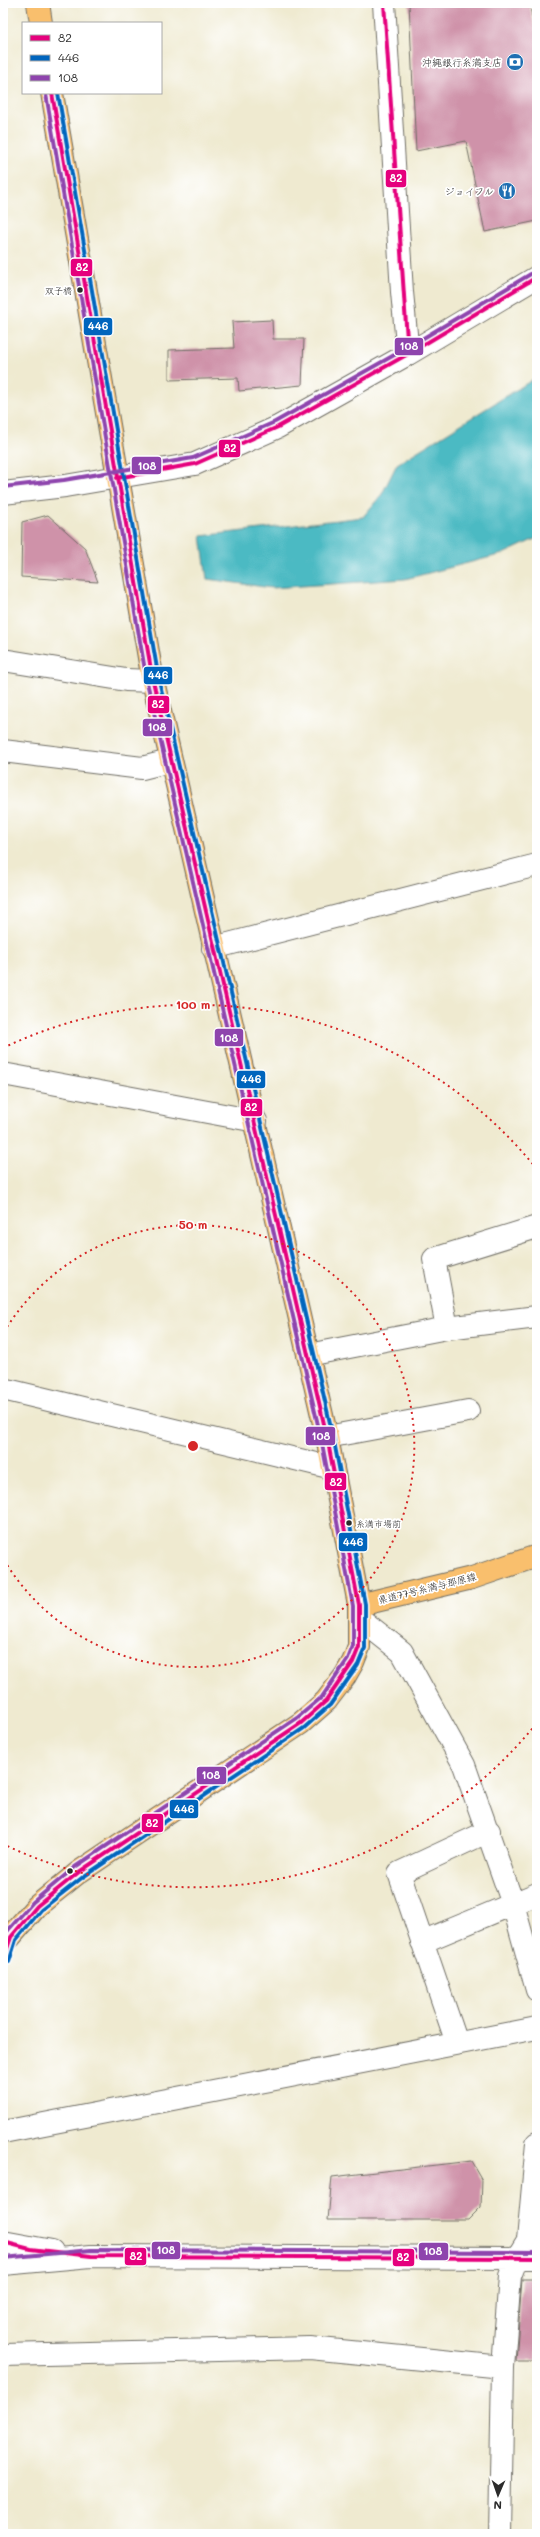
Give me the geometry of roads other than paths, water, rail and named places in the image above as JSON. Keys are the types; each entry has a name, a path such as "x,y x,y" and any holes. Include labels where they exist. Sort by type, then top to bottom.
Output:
{"main road":[{"path":"38,3 41,22"},
{"path":"3,1960 7,1941 37,1906 79,1872 301,1723 326,1701 346,1676 359,1647 359,1612 327,1437 256,1121 213,948 153,681 52,94"},
{"name":"県道77号糸満与那原線","path":"359,1612 472,1578 537,1556"}],"street":[{"path":"384,3 402,292 408,354"},
{"path":"3,493 117,478 195,464 278,427 408,354 537,277"},
{"path":"3,660 126,680 153,681"},
{"path":"3,751 142,768 170,761"},
{"path":"213,948 537,865"},
{"path":"3,1074 256,1121"},
{"path":"447,1328 434,1259 537,1227"},
{"path":"308,1355 447,1328 537,1317"},
{"path":"3,1389 333,1468"},
{"path":"327,1437 468,1411"},
{"path":"359,1612 402,1652 464,1765 489,1831 513,1904 537,1990"},
{"path":"457,2043 399,1873 489,1831"},
{"path":"422,1942 537,1894"},
{"path":"3,2132 537,2028"},
{"path":"500,2534 503,2367 510,2276 527,2258 537,2142"},
{"path":"3,2242 30,2249 91,2256"},
{"path":"3,2264 91,2256 527,2258"},
{"path":"3,2355 310,2348 503,2367"}],"water":[{"path":"537,377 537,538 503,554 405,579 272,588 207,579 201,536 363,517 382,494 397,464"}],"place":[{"name":"沖縄銀行糸満支店","path":"515,62"},
{"name":"ジョイフル","path":"507,191"},
{"name":"双子橋","path":"80,290"},
{"name":"糸満市場前","path":"349,1523"}]}
